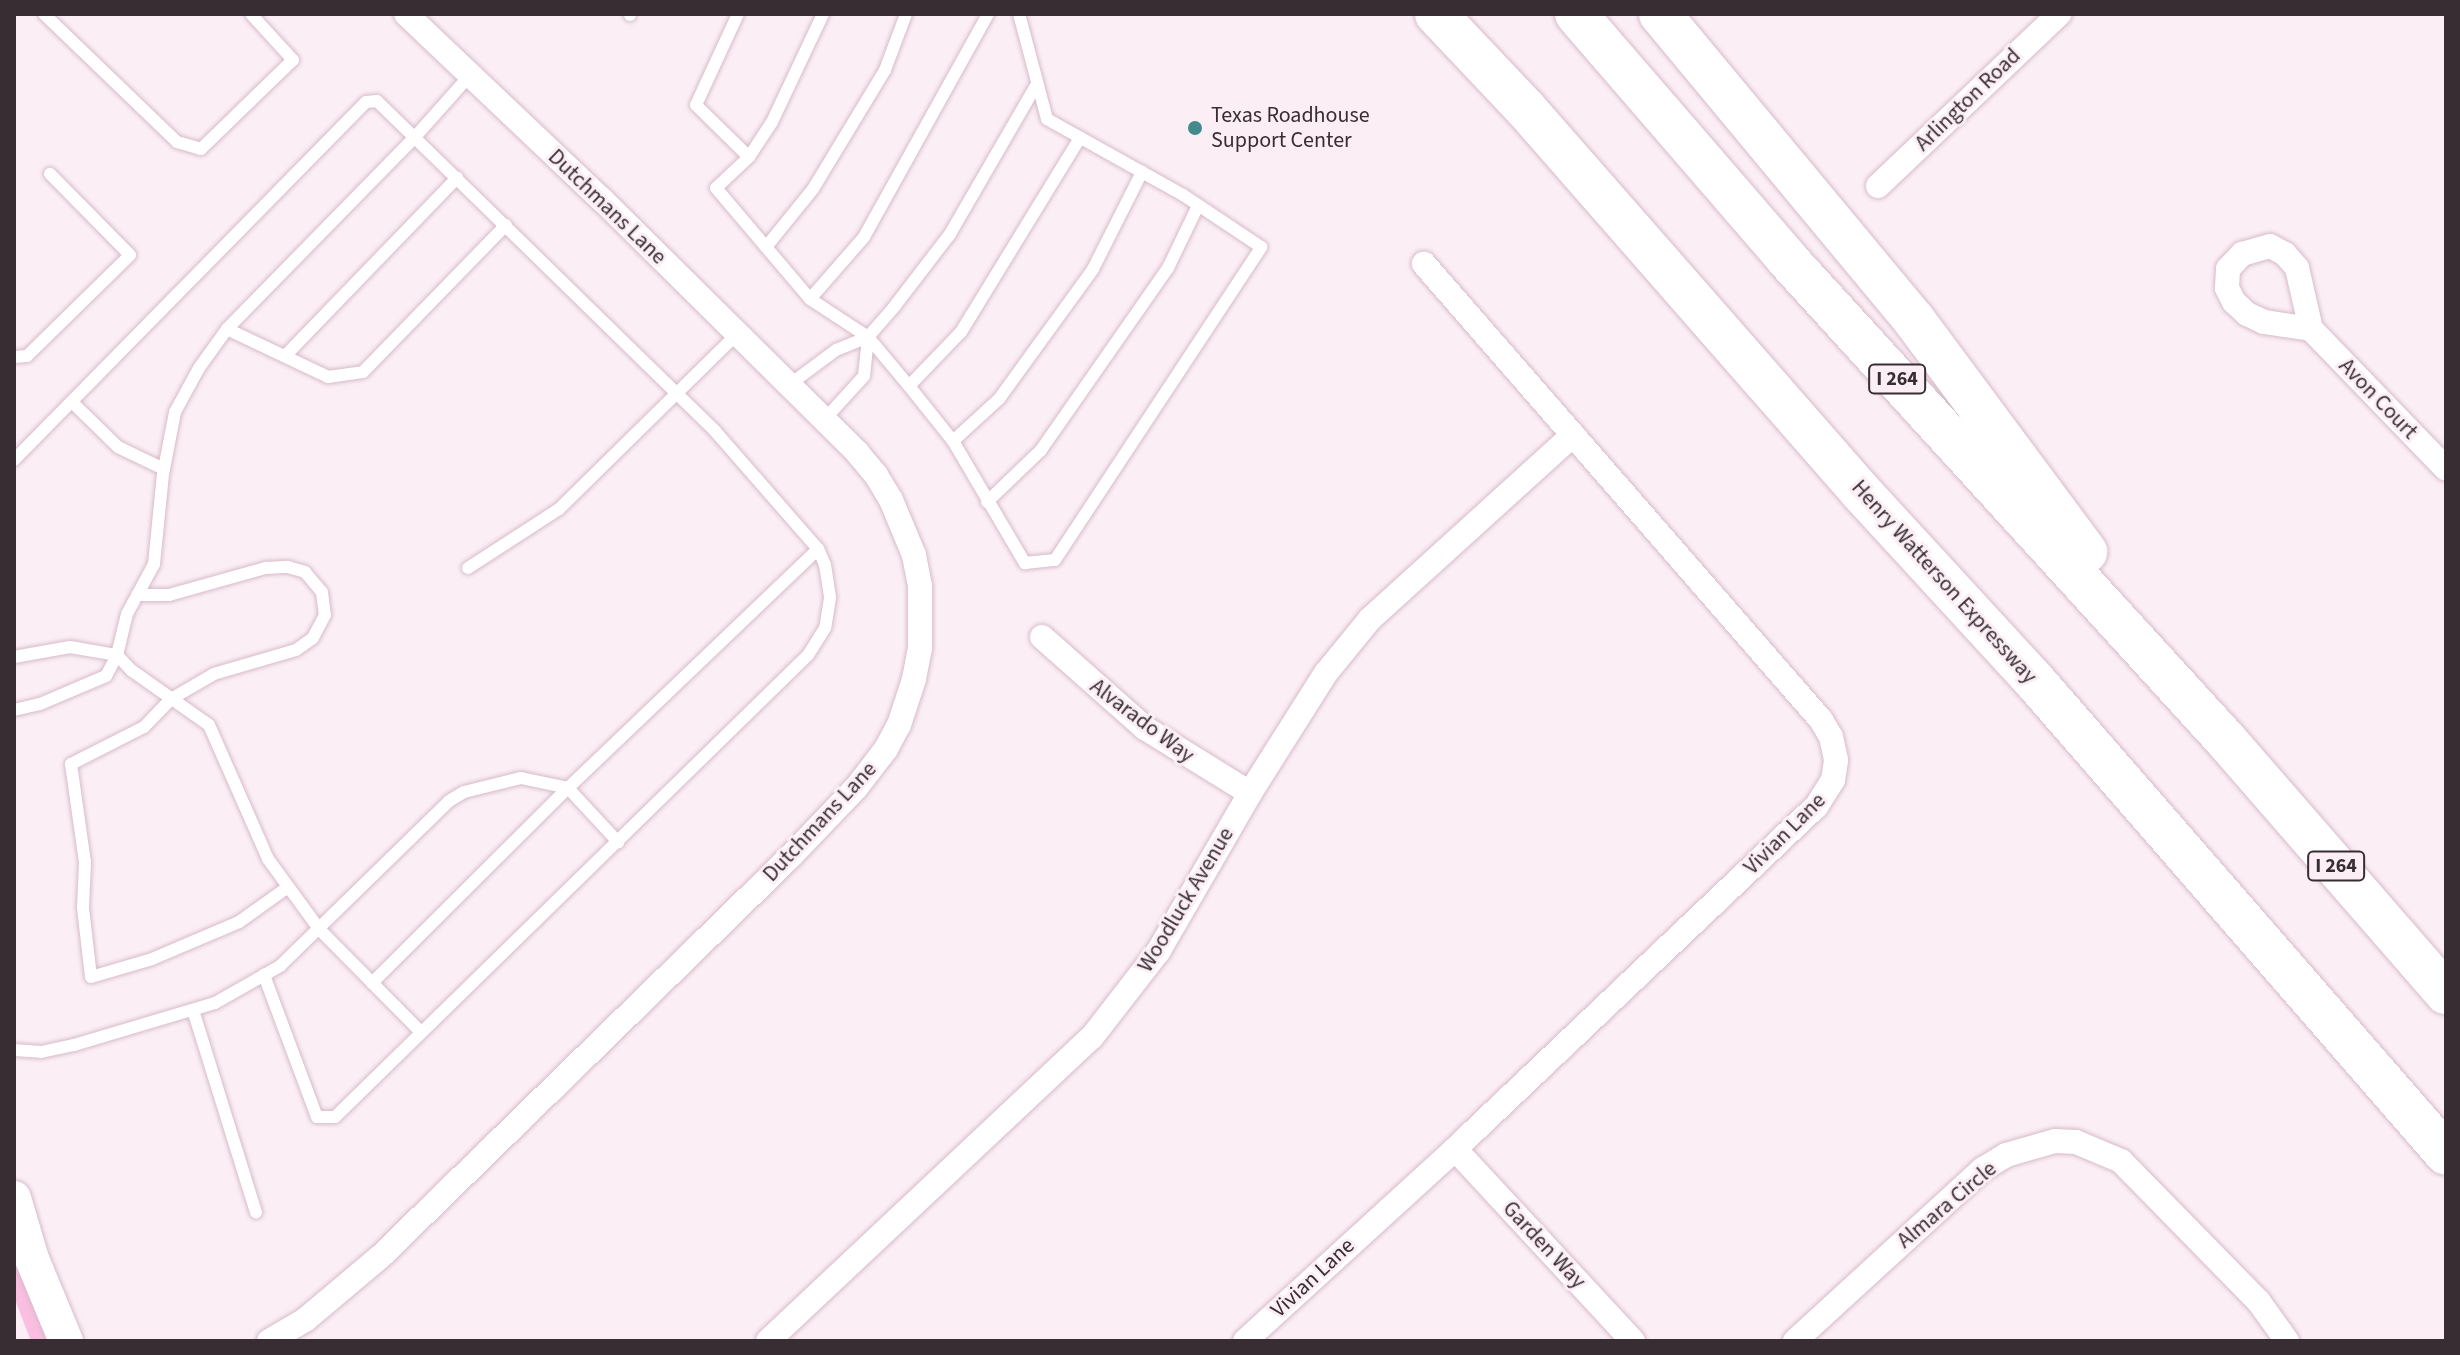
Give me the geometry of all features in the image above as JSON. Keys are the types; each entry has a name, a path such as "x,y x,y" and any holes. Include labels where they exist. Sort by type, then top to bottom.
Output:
{"highway":[{"name":"Henry Watterson Expressway","path":"1436,14 1525,108 1861,492 2033,679 2446,1154"},
{"name":"I 264","path":"1576,14 1788,260 2225,739 2446,993"},
{"path":"1660,14 1914,320 2225,739"}],"main road":[{"path":"14,1198 32,1259 66,1341"}],"street":[{"name":"Dutchmans Lane","path":"269,1341 342,1291 518,1125 856,788 886,749 899,725 920,648 920,586 914,555 891,500 857,452 406,14"},
{"name":"Arlington Road","path":"1878,186 2059,14"},
{"name":"Vivian Lane","path":"1245,1341 1455,1149 1816,807 1833,780 1836,760 1831,737 1821,720 1424,264"},
{"name":"Avon Court","path":"2311,329 2446,469"},
{"name":"Woodluck Avenue","path":"768,1341 1092,1037 1158,952 1250,793 1326,673 1370,619 1573,435"},
{"name":"Alvarado Way","path":"1042,637 1145,728 1250,793"},
{"name":"Almara Circle","path":"1795,1341 1983,1169 2020,1150 2055,1141 2076,1142 2121,1161 2259,1302 2287,1341"},
{"name":"Garden Way","path":"1455,1149 1633,1341"}],"lane":[{"path":"44,14 177,142 201,149 293,60 251,14"},
{"path":"738,14 696,105 749,157"},
{"path":"823,14 772,122 749,157 716,188 810,299 868,337 909,386 953,441 1025,563 1055,560 1261,247 1142,172 1047,119 1019,14"},
{"path":"766,247 813,189 885,70 906,14"},
{"path":"810,299 864,237 988,14"},
{"path":"14,710 40,704 106,676 117,655 127,614 154,564 164,469 175,412 199,368 227,329 415,137 470,75"},
{"path":"789,385 836,350 868,337 950,234 1037,84"},
{"path":"14,460 366,102 377,101 715,431 818,549 825,565 830,598 825,628 808,655 335,1117 317,1117 264,975"},
{"path":"909,386 961,332 1080,138"},
{"path":"953,441 999,399 1093,269 1142,172"},
{"path":"14,357 27,356 130,255 50,174"},
{"path":"285,356 457,178"},
{"path":"987,502 1041,450 1168,268 1198,206"},
{"path":"227,329 328,377 363,372 506,225"},
{"path":"468,568 559,509 737,334"},
{"path":"824,420 864,376 868,337"},
{"path":"72,402 118,447 164,469"},
{"path":"372,983 568,788 818,549"},
{"path":"137,595 169,595 266,568 288,567 305,572 322,592 325,615 313,638 296,650 214,674 171,699 144,727 71,764 85,862 83,908 91,977 152,959 239,922 288,887"},
{"path":"14,657 70,647 117,655 131,670 209,725 268,859 320,930 420,1031"},
{"path":"14,1050 41,1052 63,1048 193,1010 215,1003 264,975 320,930 449,801 464,792 521,778 568,788 618,842"},
{"path":"193,1010 256,1212"}],"shaded area":[{"path":"14,1249 52,1341 31,1341 14,1297"}],"place":[{"name":"Texas Roadhouse Support Center","path":"1195,128"}]}
